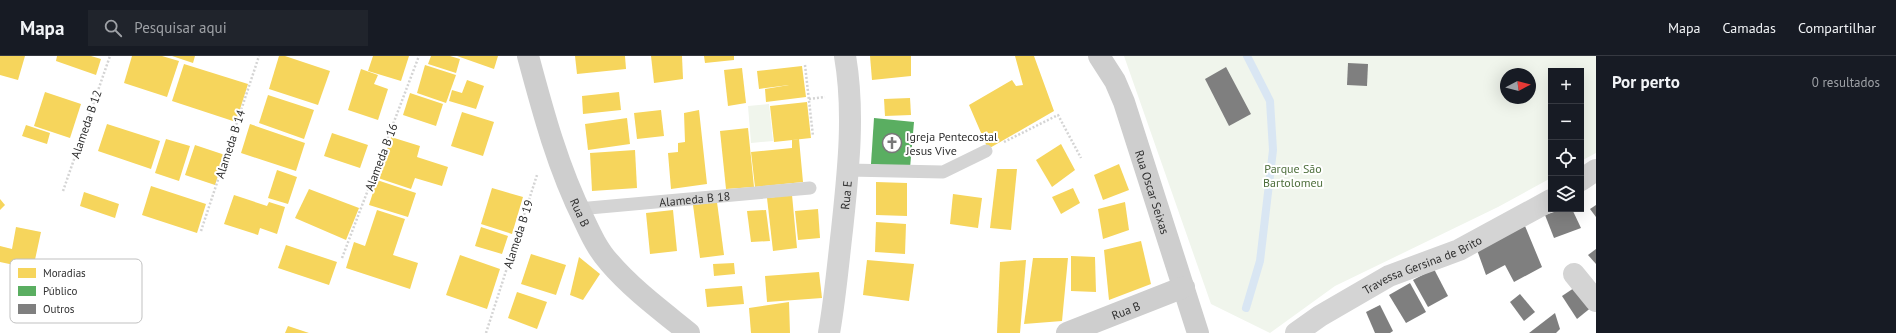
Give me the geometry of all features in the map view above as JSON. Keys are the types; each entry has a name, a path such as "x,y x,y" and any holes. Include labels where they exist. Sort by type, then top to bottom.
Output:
{"street":[{"name":"Rua B","path":"528,56 549,135 578,209 595,243 608,261 622,276 689,333"},
{"name":"Rua E","path":"828,333 833,309 848,170 849,98 845,56"},
{"name":"Rua Oscar Seixas","path":"1099,56 1115,81 1124,102 1198,333"},
{"path":"1584,178 1596,170"},
{"name":"Travessa Gersina de Brito","path":"1296,333 1320,316 1389,276 1459,250 1548,202"},
{"path":"1574,274 1596,302"},
{"name":"Rua B","path":"1067,333 1184,287"}],"lane":[{"path":"848,170 943,172 986,150"},
{"name":"Alameda B 18","path":"578,209 810,188"}],"path":[{"name":"Alameda B 12","path":"63,191 110,56"},
{"name":"Alameda B 14","path":"201,231 259,56"},
{"name":"Alameda B 16","path":"342,258 420,56"},
{"path":"805,65 813,136"},
{"path":"809,99 827,97"},
{"path":"1016,136 1058,115 1081,158"},
{"name":"Alameda B 19","path":"486,333 537,173"}],"green space":[{"name":"Parque São Bartolomeu","path":"1124,56 1596,56 1596,153 1584,159 1584,68 1548,68 1548,180 1498,207 1335,286 1270,333 1211,304"},
{"path":"769,104 773,141 751,143 748,106"}],"building: Moradias":[{"path":"0,56 25,56 18,80 0,75"},
{"path":"57,56 91,56 101,59 96,75 56,61"},
{"path":"132,56 162,56 179,61 167,97 124,83"},
{"path":"172,56 195,56 193,63"},
{"path":"279,56 285,56 330,71 318,105 269,89"},
{"path":"373,56 409,56 401,81 368,71"},
{"path":"431,56 450,56 460,59 456,73 428,64"},
{"path":"457,56 498,56 494,69"},
{"path":"575,56 625,56 626,69 577,74"},
{"path":"651,56 682,56 683,79 654,83"},
{"path":"704,56 734,56 734,60 705,63"},
{"path":"870,56 911,56 911,76 872,80"},
{"path":"1015,56 1034,56 1054,111 988,149 969,105 1012,80 1016,86 1023,85"},
{"path":"184,64 248,84 236,122 172,101"},
{"path":"425,65 456,75 446,103 417,93"},
{"path":"802,66 806,97 766,102 765,89 789,85 759,89 757,71"},
{"path":"742,68 746,103 728,106 724,70"},
{"path":"361,69 378,75 374,84 388,89 378,120 348,110"},
{"path":"467,80 484,86 476,109 449,101 452,90 462,93"},
{"path":"45,92 81,104 70,138 34,126"},
{"path":"619,92 621,110 583,114 582,96"},
{"path":"410,93 443,104 436,126 403,115"},
{"path":"268,95 314,110 304,139 259,123"},
{"path":"910,98 911,115 885,116 884,99"},
{"path":"807,102 811,138 774,142 770,106"},
{"path":"661,110 664,136 637,139 634,113"},
{"path":"699,110 707,184 671,189 668,153 678,152 678,143 685,142 684,113"},
{"path":"462,112 494,122 483,156 451,146"},
{"path":"627,118 630,144 588,150 585,124"},
{"path":"107,124 160,141 151,169 98,151"},
{"path":"250,124 305,143 296,171 241,153"},
{"path":"26,125 50,133 47,144 22,136"},
{"path":"748,128 754,187 726,189 720,131"},
{"path":"332,133 368,145 360,168 324,156"},
{"path":"391,137 420,146 417,157 448,167 442,186 415,178 411,189 378,178"},
{"path":"166,139 190,146 179,181 155,173"},
{"path":"799,139 803,182 755,187 751,152 792,148 792,140"},
{"path":"1061,144 1075,170 1052,187 1036,160"},
{"path":"195,145 225,155 215,185 185,175"},
{"path":"635,150 637,188 592,191 590,153"},
{"path":"1119,164 1129,190 1103,200 1094,175"},
{"path":"997,169 1017,169 1011,230 990,228"},
{"path":"277,170 297,177 288,204 268,198"},
{"path":"377,180 416,193 408,217 369,205"},
{"path":"876,182 907,183 907,216 876,215"},
{"path":"151,186 206,204 197,233 142,215"},
{"path":"492,188 523,197 512,234 481,224"},
{"path":"1073,188 1080,203 1061,214 1052,197"},
{"path":"309,189 359,208 346,240 295,218"},
{"path":"84,192 119,204 115,218 80,206"},
{"path":"953,194 982,198 978,228 950,224"},
{"path":"234,195 267,206 269,202 285,207 277,234 260,228 258,235 224,224"},
{"path":"792,195 797,248 773,251 767,198"},
{"path":"0,199 5,205 0,210"},
{"path":"717,202 724,255 700,258 693,205"},
{"path":"1125,202 1129,230 1103,239 1098,209"},
{"path":"818,209 820,238 798,240 795,211"},
{"path":"377,210 405,219 393,255 418,263 410,289 346,268 354,242 365,246"},
{"path":"673,210 677,251 650,254 646,213"},
{"path":"766,210 770,241 751,242 747,211"},
{"path":"876,222 906,224 905,254 875,252"},
{"path":"16,227 41,232 35,259 10,259 10,264 0,262 0,246 12,249"},
{"path":"481,227 508,236 502,254 475,246"},
{"path":"1141,241 1151,284 1109,300 1104,250"},
{"path":"286,245 337,262 329,285 278,268"},
{"path":"531,254 566,265 556,295 521,284"},
{"path":"460,255 500,269 487,309 446,295"},
{"path":"1071,256 1095,257 1096,292 1071,291"},
{"path":"579,257 600,274 583,300 570,295"},
{"path":"1033,258 1068,258 1062,321 1024,324"},
{"path":"867,260 914,264 909,301 863,295"},
{"path":"1026,260 1020,333 997,333 1000,262"},
{"path":"734,263 735,274 714,276 713,264"},
{"path":"819,272 822,298 767,302 765,276"},
{"path":"742,286 744,304 707,307 705,289"},
{"path":"517,292 547,302 537,329 508,318"},
{"path":"789,302 790,333 751,333 749,308"},
{"path":"288,326 309,333 285,333"}],"building: Público":[{"name":"Igreja Pentecostal Jesus Vive","path":"874,118 914,122 910,168 871,164"}],"building: Outros":[{"path":"1348,63 1368,64 1367,86 1347,85"},
{"path":"1226,67 1251,114 1229,126 1205,79"},
{"path":"1596,205 1596,217 1590,209"},
{"path":"1554,212 1573,212 1581,228 1554,238 1545,215"},
{"path":"1525,226 1542,267 1514,282 1505,265 1486,275 1477,250"},
{"path":"1596,249 1596,264 1588,255"},
{"path":"1434,269 1448,296 1428,307 1413,280"},
{"path":"1410,283 1426,312 1406,323 1389,295"},
{"path":"1577,286 1593,306 1577,319 1562,296"},
{"path":"1520,294 1535,312 1524,321 1510,302"},
{"path":"1380,305 1393,331 1390,333 1375,333 1366,312"},
{"path":"1555,313 1560,329 1556,333 1529,333"}],"waterway":[{"path":"1246,308 1260,261 1273,150 1270,101 1247,56"}],"place":[{"name":"Igreja Pentecostal Jesus Vive","path":"892,143"}]}
